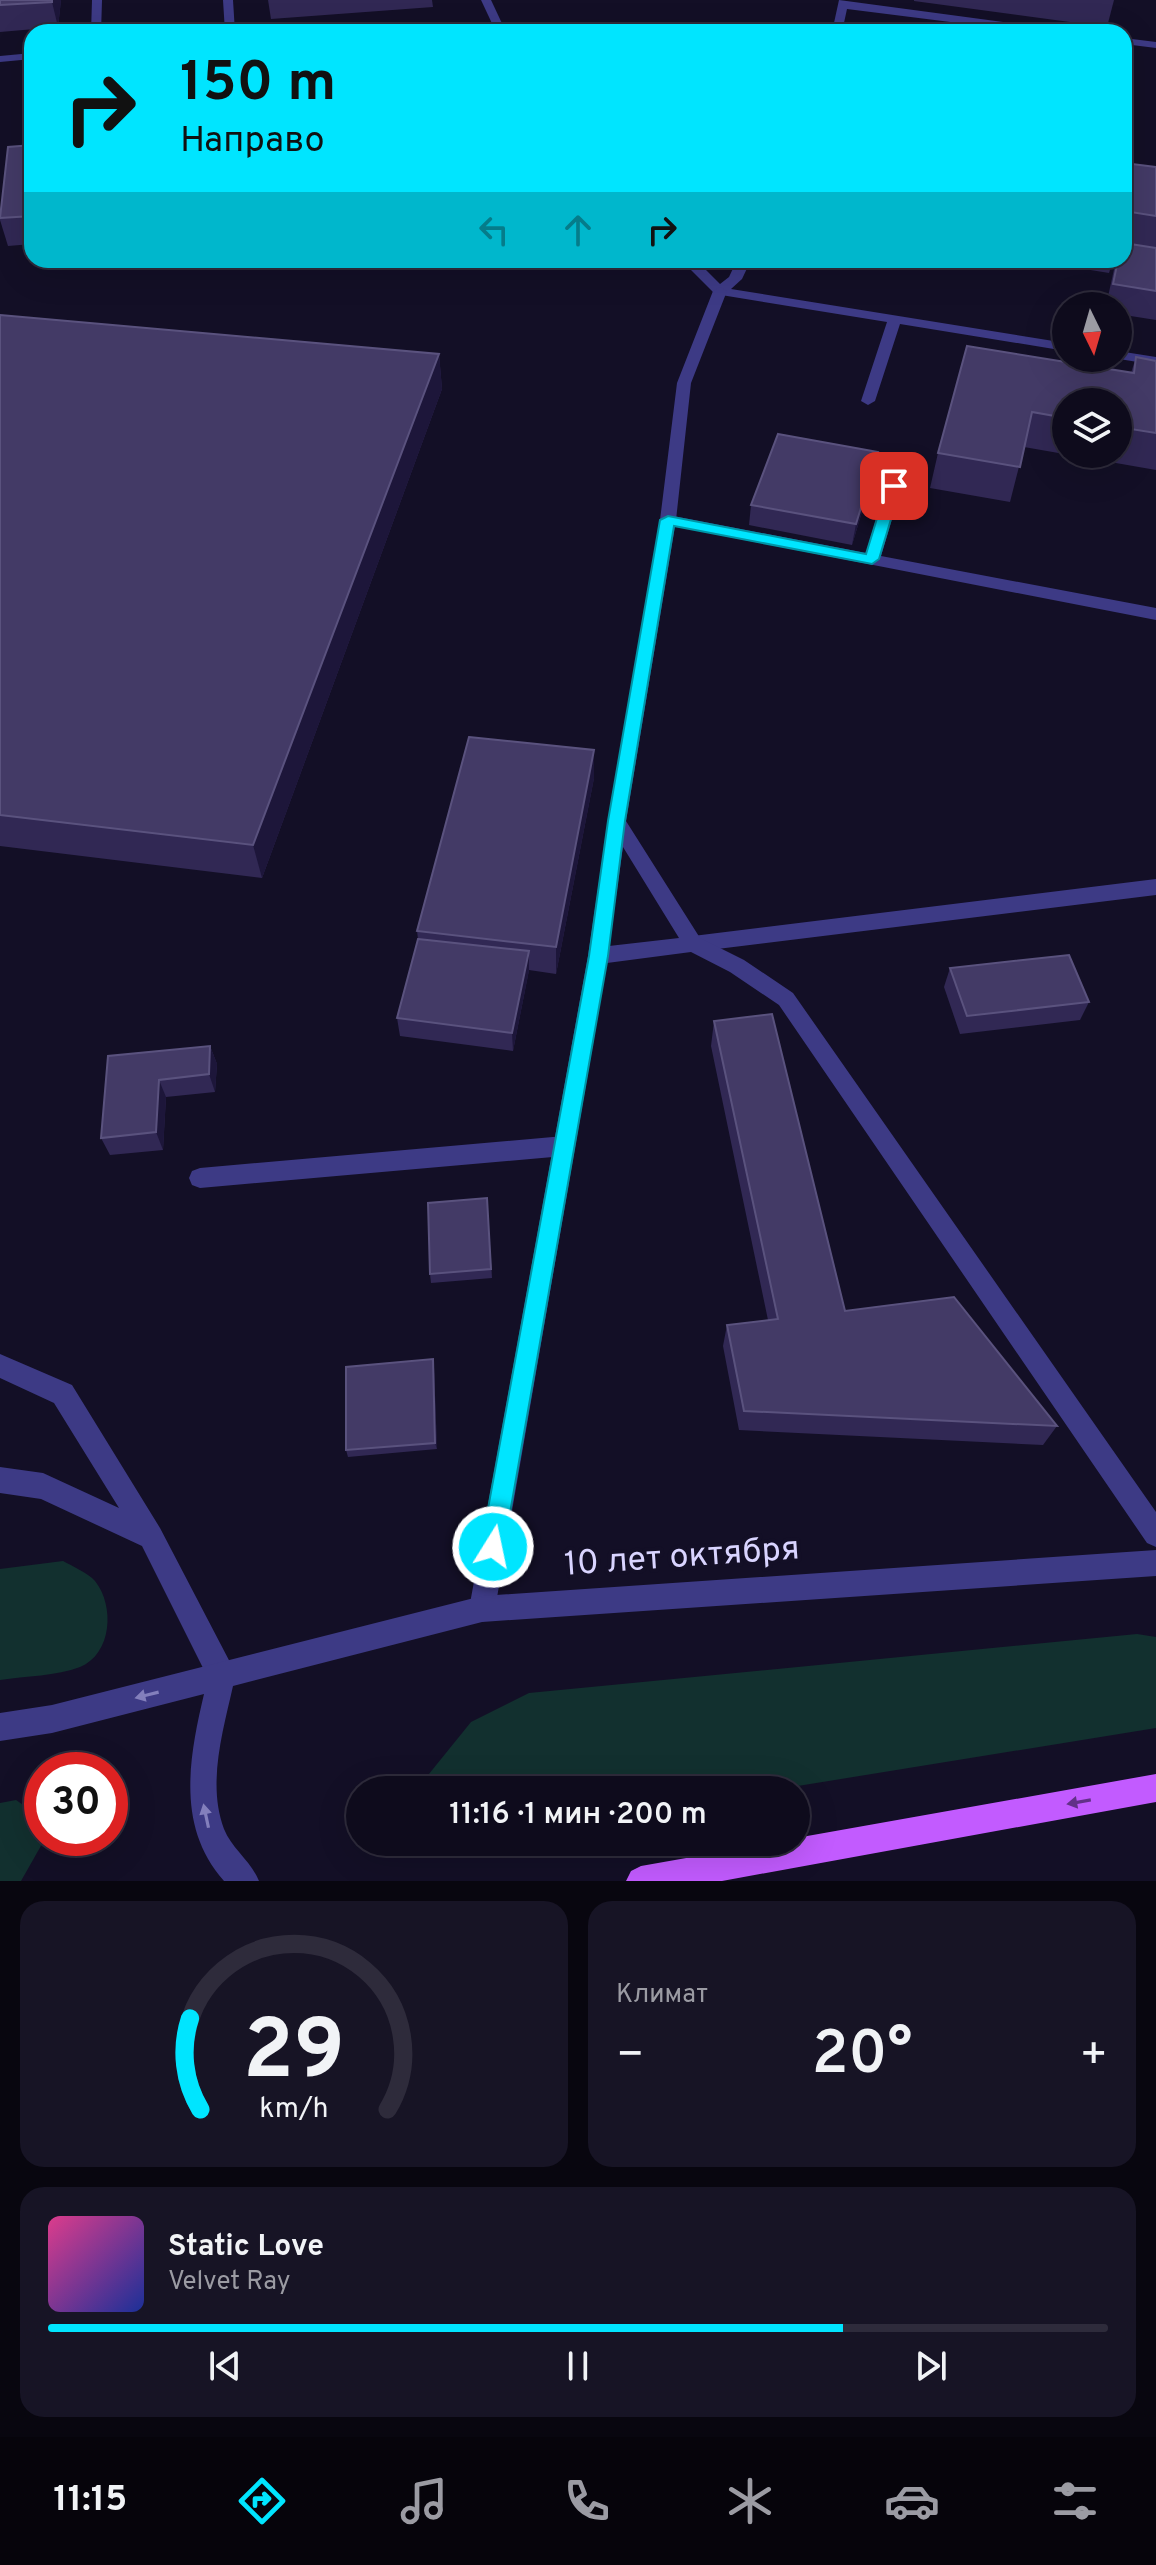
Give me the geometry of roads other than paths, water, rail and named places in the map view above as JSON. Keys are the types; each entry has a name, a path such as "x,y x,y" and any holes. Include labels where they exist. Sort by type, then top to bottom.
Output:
{"main road":[{"path":"641,1881 1156,1788"}],"street":[{"path":"96,24 97,0"},
{"path":"228,0 230,24"},
{"path":"486,0 497,24"},
{"path":"839,24 844,2 999,24"},
{"path":"1132,42 1156,45"},
{"path":"0,59 24,57"},
{"path":"696,268 720,291 1052,345"},
{"path":"482,1609 598,956 617,821 668,520 684,383 720,291 735,279 740,268"},
{"path":"868,401 895,319"},
{"path":"1132,357 1156,361"},
{"path":"872,559 901,462"},
{"path":"668,520 1156,614"},
{"path":"617,821 693,944 737,966 786,999 1156,1534"},
{"path":"598,956 1156,887"},
{"path":"200,1178 564,1146"},
{"path":"0,1366 63,1394 151,1537 222,1676 203,1761 203,1816 224,1863 244,1881"},
{"path":"0,1480 43,1486 151,1537"},
{"name":"10 лет октября","path":"0,1727 52,1719 482,1609 1156,1563"}]}
